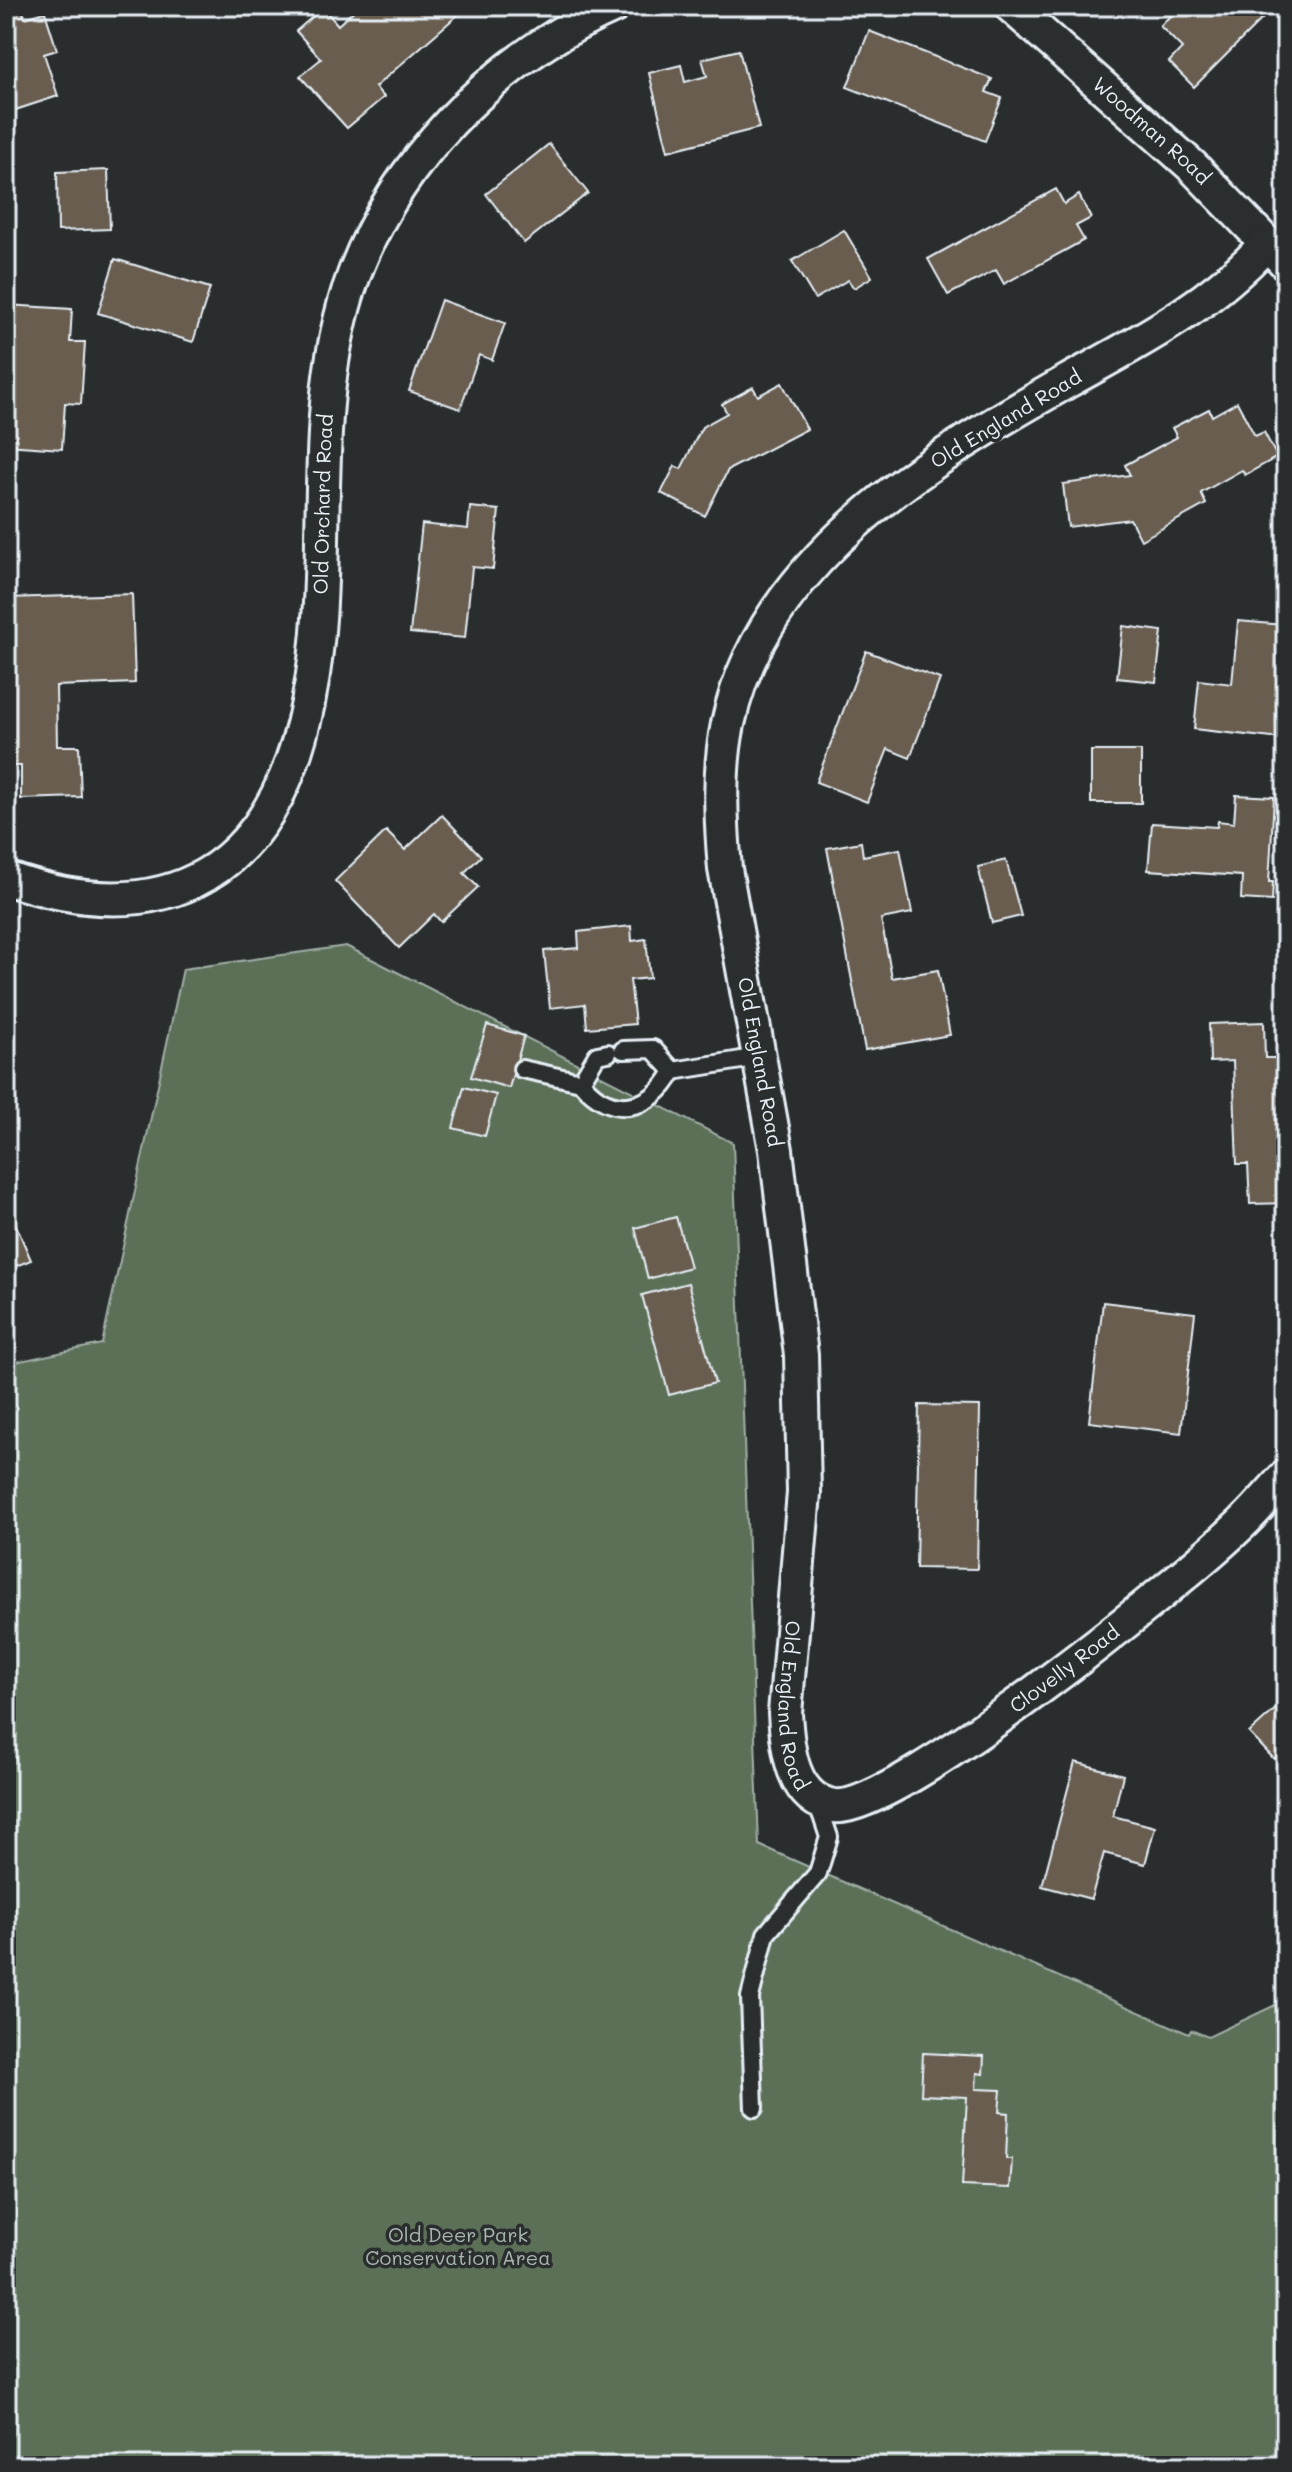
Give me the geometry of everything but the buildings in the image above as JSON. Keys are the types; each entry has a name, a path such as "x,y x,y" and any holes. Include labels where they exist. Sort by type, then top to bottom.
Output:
{"street":[{"name":"Old Orchard Road","path":"6,878 65,894 146,897 184,888 214,872 245,845 270,807 291,762 308,703 318,632 328,380 344,307 365,247 414,165 479,94 556,36 614,6"},
{"name":"Woodman Road","path":"1011,6 1192,166 1276,254"},
{"name":"Old England Road","path":"816,1800 801,1785 787,1740 786,1684 804,1493 803,1400 786,1222 760,1057 725,869 722,781 728,724 736,696 789,596 848,530 922,469 961,442 1203,304 1276,254"},
{"name":"Clovelly Road","path":"816,1800 834,1806 854,1806 892,1789 943,1757 1189,1571 1237,1529 1286,1476"}],"lane":[{"path":"581,1082 597,1055 616,1052 653,1049 673,1071"},
{"path":"673,1071 760,1057"},
{"path":"522,1069 581,1082 594,1097 612,1105 652,1100 663,1091 673,1071"},
{"name":"Old England Road","path":"754,2108 750,1997 766,1934 818,1873 829,1837 816,1800"}],"green space":[{"name":"Old Deer Park Conservation Area","path":"346,946 733,1143 759,1845 1189,2034 1191,2030 1208,2037 1286,2000 1286,2466 6,2466 6,1364 102,1344 183,969"}]}
